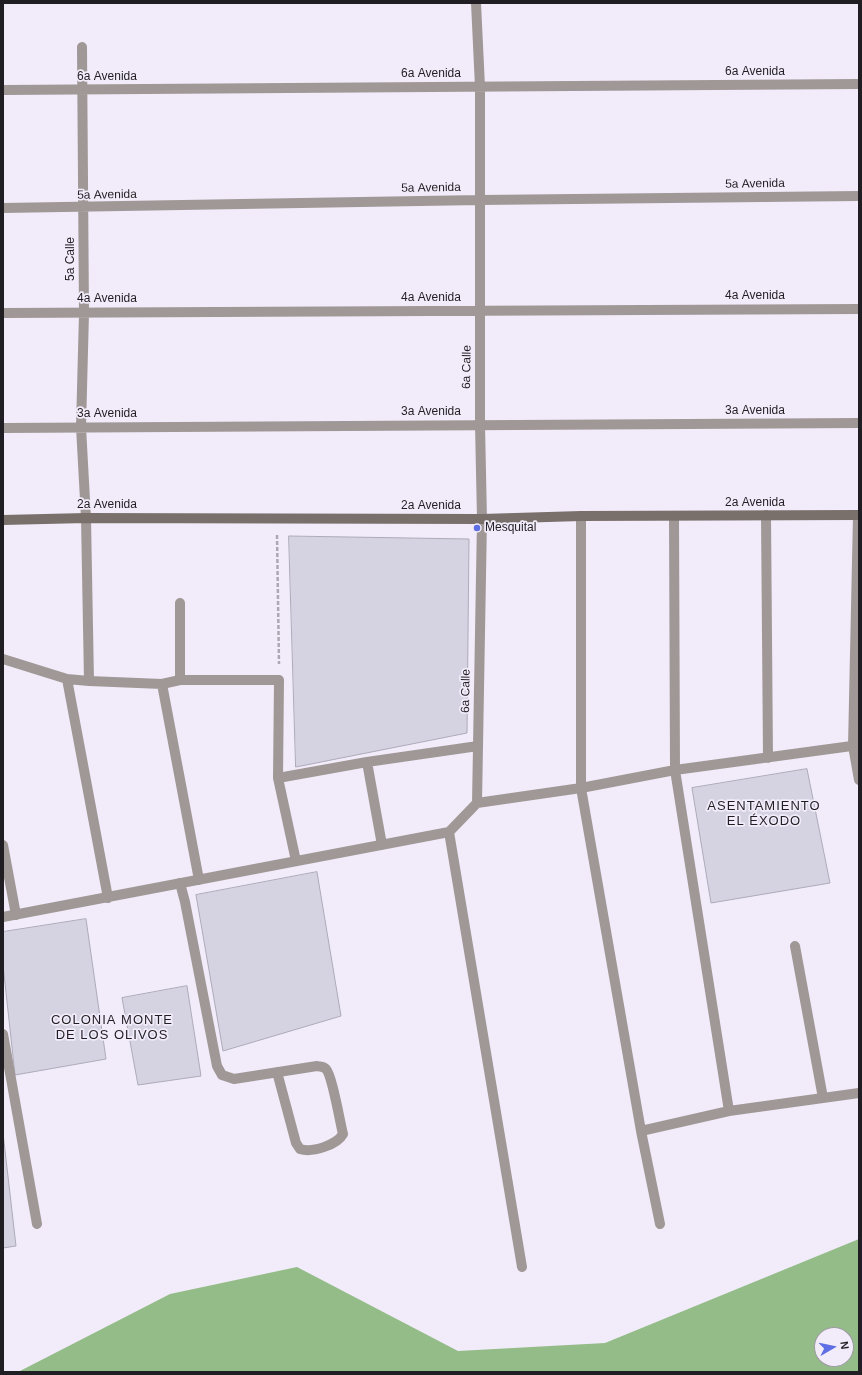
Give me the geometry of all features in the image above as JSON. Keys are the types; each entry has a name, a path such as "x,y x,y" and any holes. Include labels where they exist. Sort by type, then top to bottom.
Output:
{"main road":[{"name":"2a Avenida","path":"3,520 86,518 482,519 581,516 859,515"}],"street":[{"name":"6a Calle","path":"476,3 480,87 480,425 482,519 477,803"},
{"name":"5a Calle","path":"82,47 84,313 81,427 86,518 89,681"},
{"name":"6a Avenida","path":"3,90 859,84"},
{"name":"5a Avenida","path":"3,208 84,208 480,200 859,196"},
{"name":"4a Avenida","path":"3,313 859,309"},
{"name":"3a Avenida","path":"3,428 859,423"},
{"path":"766,515 768,758"},
{"path":"859,515 856,745 859,780"},
{"path":"581,516 581,788 641,1131 660,1224"},
{"path":"674,516 675,770 729,1111"},
{"path":"180,603 180,680"},
{"path":"3,659 67,679 89,681 162,684 180,680 279,680 278,778 296,861"},
{"path":"67,679 108,898"},
{"path":"162,684 199,880"},
{"path":"3,917 449,832 477,803 581,788 675,770 856,745"},
{"path":"278,778 367,762 478,746"},
{"path":"367,762 382,845"},
{"path":"449,832 522,1267"},
{"path":"3,846 16,915"},
{"path":"180,883 218,1069 222,1075 234,1079 277,1072 316,1066 327,1070 343,1134 340,1139 336,1142 305,1151 300,1149 296,1143 277,1072"},
{"path":"795,946 823,1098"},
{"path":"3,1034 37,1224"},
{"path":"641,1131 729,1111 859,1093"}],"path":[{"path":"278,519 279,680"}],"green space":[{"path":"859,1239 859,1372 18,1372 170,1294 297,1267 458,1351 605,1343"}],"building":[{"path":"289,536 469,539 467,733 296,767"},
{"path":"807,769 830,883 711,903 692,788"},
{"path":"317,872 341,1016 223,1051 196,895"},
{"path":"86,919 106,1059 15,1075 3,965 3,932"},
{"path":"187,986 201,1076 138,1085 122,998"},
{"path":"3,1133 16,1246 3,1248"}],"place":[{"name":"Mesquital","path":"477,528"}],"district":[{"name":"ASENTAMIENTO EL ÉXODO","path":"764,814"},
{"name":"COLONIA MONTE DE LOS OLIVOS","path":"112,1028"}]}
